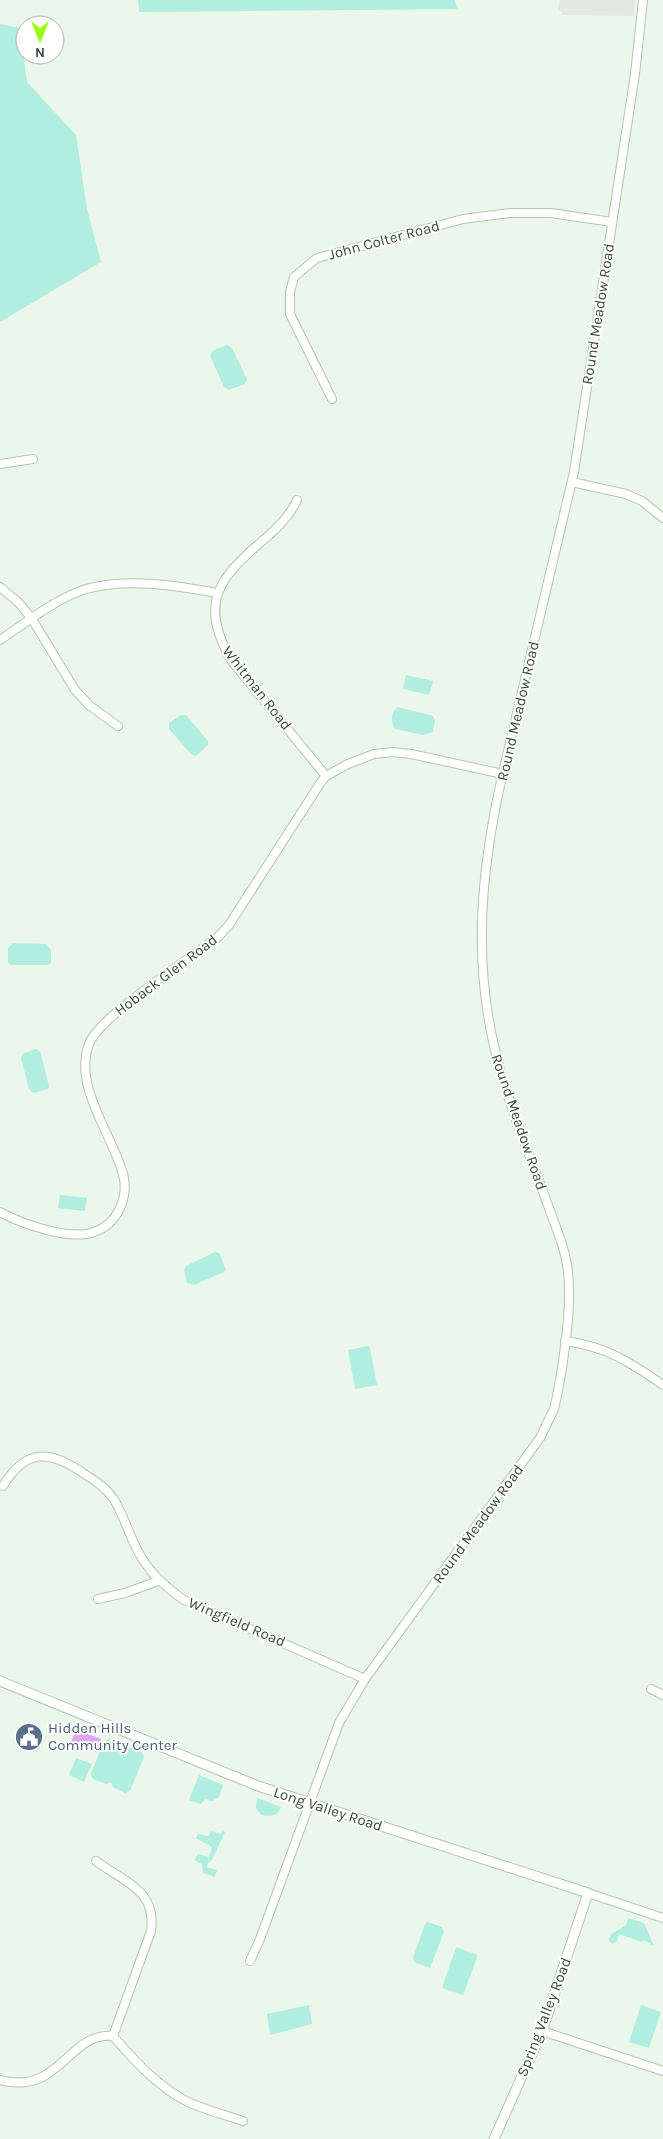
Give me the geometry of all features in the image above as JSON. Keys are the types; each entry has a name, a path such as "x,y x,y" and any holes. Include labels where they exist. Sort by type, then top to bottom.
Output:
{"street":[{"name":"Round Meadow Road","path":"250,1961 260,1939 339,1723 365,1678 470,1536 547,1426 558,1396 569,1293 568,1271 564,1253 508,1097 495,1051 486,1002 481,939 483,887 491,826 572,482 641,31 643,0"},
{"name":"John Colter Road","path":"332,399 290,314 290,292 294,278 317,258 463,220 510,213 551,213 612,222"},
{"path":"0,464 33,459"},
{"path":"572,482 626,494 642,501 663,518"},
{"name":"Whitman Road","path":"297,500 292,511 279,526 233,568 217,593 214,616 219,639 231,660 326,776"},
{"path":"0,640 62,600 87,589 114,584 178,586 217,593"},
{"path":"0,587 18,602 32,619 75,690 90,706 118,726"},
{"name":"Hoback Glen Road","path":"0,1212 45,1229 72,1236 86,1235 100,1230 110,1223 120,1210 125,1192 123,1174 90,1092 85,1069 89,1043 103,1025 119,1010 219,936 229,925 326,776 360,758 393,752 411,754 503,774"},
{"path":"565,1341 589,1345 610,1352 629,1362 663,1385"},
{"name":"Wingfield Road","path":"3,1486 13,1470 24,1462 37,1458 51,1457 66,1462 98,1483 112,1496 143,1561 158,1581 193,1604 365,1678"},
{"path":"98,1599 125,1593 158,1581"},
{"name":"Long Valley Road","path":"0,1682 238,1779 308,1804 663,1918"},
{"path":"651,1689 663,1695"},
{"path":"96,1861 144,1895 153,1918 151,1931 113,2036"},
{"name":"Spring Valley Road","path":"494,2139 542,2031 588,1893"},
{"path":"542,2031 663,2071"},
{"path":"0,2080 14,2084 29,2083 41,2079 87,2042 96,2037 113,2036"},
{"path":"113,2036 138,2065 180,2097 243,2121"}],"shaded area":[{"path":"138,0 455,0 457,9 139,12"},
{"path":"560,0 635,0 634,16 563,15 558,8"},
{"path":"0,24 15,27 15,65 25,65 27,82 76,135 87,209 101,262 0,322"},
{"path":"227,345 232,348 247,379 245,384 229,390 224,387 210,356 212,351"},
{"path":"406,675 433,681 429,695 403,689"},
{"path":"397,707 433,716 435,720 433,732 424,735 395,729 392,718 393,712"},
{"path":"181,715 186,715 208,741 208,745 196,756 192,755 169,729 169,723"},
{"path":"13,943 46,944 51,950 51,963 47,965 10,965 8,963 8,948"},
{"path":"36,1049 40,1051 49,1086 48,1089 33,1093 29,1089 21,1058 24,1053"},
{"path":"60,1195 87,1198 85,1211 58,1208"},
{"path":"215,1252 219,1253 226,1269 224,1272 194,1285 187,1283 184,1270 186,1266"},
{"path":"368,1346 377,1385 355,1389 348,1350"},
{"path":"76,1730 101,1739 96,1752 75,1743 74,1745 70,1744"},
{"path":"109,1739 142,1752 144,1757 130,1791 125,1793 113,1787 111,1782 106,1784 93,1779 91,1774 104,1741"},
{"path":"76,1758 92,1764 84,1782 69,1775"},
{"path":"199,1775 223,1785 219,1797 212,1801 205,1799 201,1804 189,1800"},
{"path":"257,1798 281,1807 280,1810 273,1815 261,1815 256,1808"},
{"path":"211,1831 221,1834 223,1831 225,1832 207,1867 217,1870 215,1877 203,1873 202,1864 194,1860 198,1854 209,1857 212,1847 196,1838 198,1834 209,1836"},
{"path":"628,1918 644,1923 654,1946 643,1940 642,1942 619,1934 617,1941 612,1944 608,1939 610,1935 626,1925"},
{"path":"428,1922 442,1927 444,1932 430,1968 414,1962 413,1958 425,1924"},
{"path":"456,1947 478,1955 463,1995 442,1988"},
{"path":"309,2005 312,2024 270,2035 267,2014"},
{"path":"641,2005 661,2012 649,2048 629,2042"}],"place":[{"name":"Hidden Hills Community Center","path":"29,1737"}]}
